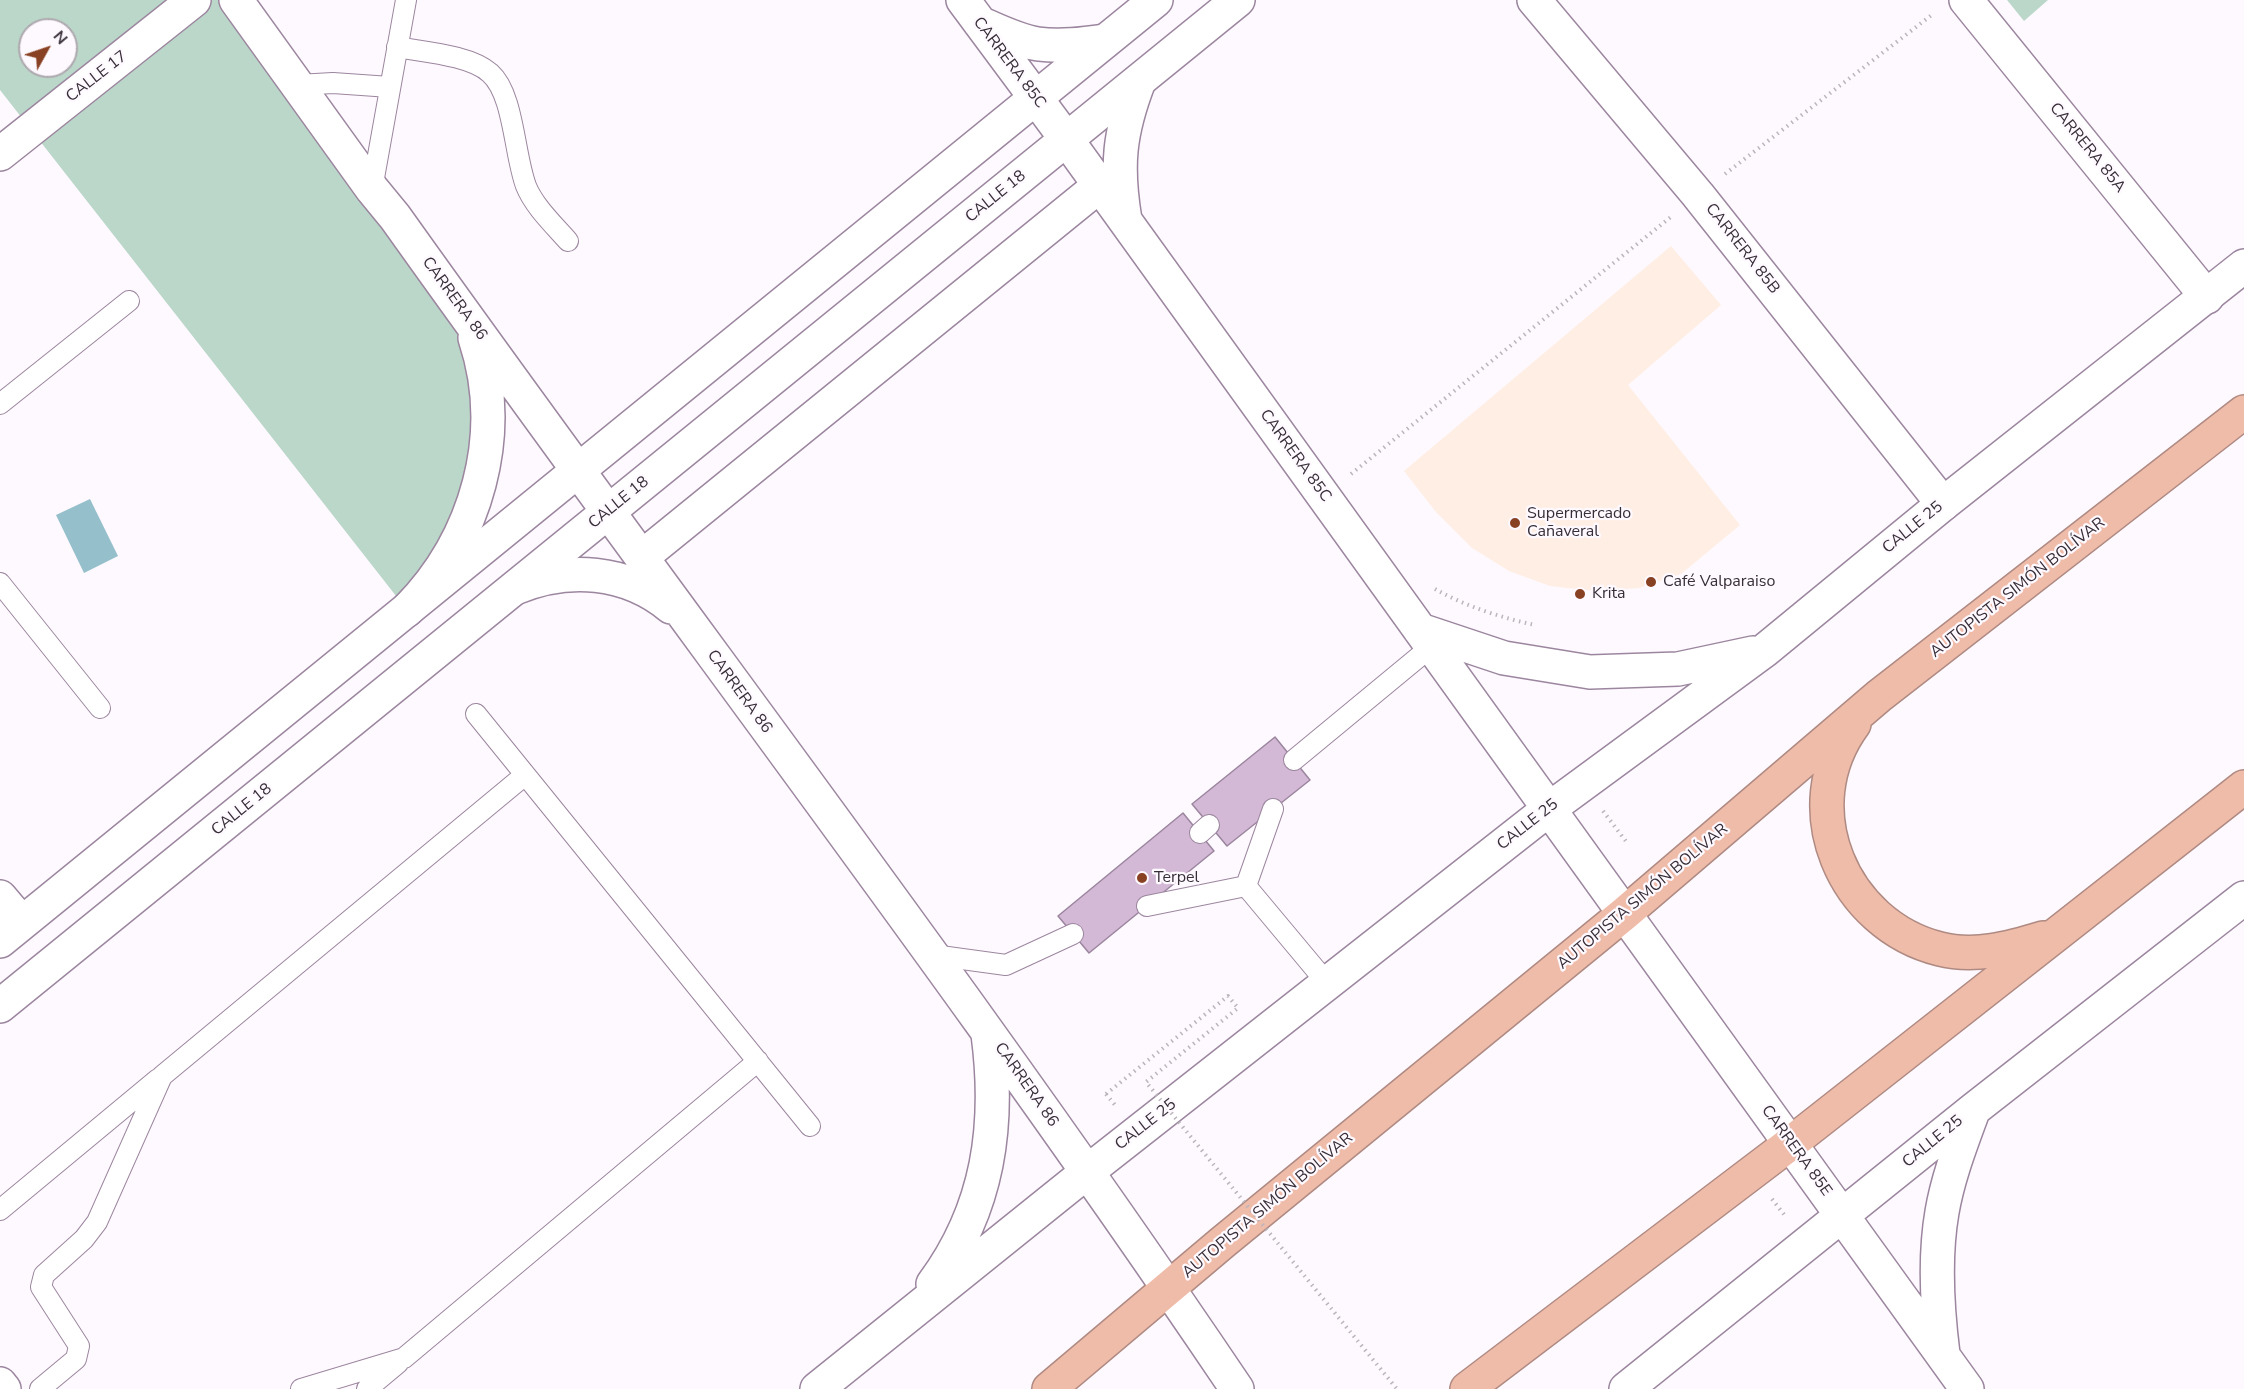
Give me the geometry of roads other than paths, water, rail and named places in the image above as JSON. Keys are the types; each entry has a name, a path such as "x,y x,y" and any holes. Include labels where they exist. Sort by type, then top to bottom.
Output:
{"highway":[{"name":"AUTOPISTA SIMÓN BOLÍVAR","path":"1049,1389 1223,1242 1624,914 1879,696 2244,412"},
{"path":"1879,696 1849,731 1838,752 1831,773 1828,796 1827,819 1831,842 1839,864 1856,894 1880,919 1898,932 1919,943 1941,950 1964,953 1991,952 2057,934"},
{"path":"1467,1389 1791,1143 2244,787"}],"street":[{"name":"CALLE 17","path":"0,154 194,0"},
{"name":"CARRERA 86","path":"236,0 609,511 690,626 933,955 1237,1389"},
{"path":"0,897 11,932 1156,0"},
{"name":"CALLE 18","path":"0,1006 1238,0"},
{"name":"CARRERA 85B","path":"1533,0 1698,195 1943,504"},
{"name":"CARRERA 85A","path":"1954,4 2207,297"},
{"path":"971,12 1009,36 1038,44 1073,45 1105,41"},
{"name":"CARRERA 85C","path":"971,12 1036,97 1624,914"},
{"path":"1126,222 1120,186 1120,150 1126,114 1139,81"},
{"path":"642,557 1099,186"},
{"name":"CALLE 25","path":"816,1389 1087,1172 1549,809 1764,651 1943,504 2244,266"},
{"path":"407,610 426,591 455,549 475,501 482,475 487,441 487,398 478,347 470,322"},
{"path":"515,588 552,576 590,574 609,577 645,590 662,600 690,626"},
{"path":"1426,638 1504,658 1590,672 1678,669 1764,651"},
{"name":"CALLE 25","path":"1626,1389 1973,1110 2244,898"},
{"name":"CARRERA 85E","path":"1624,914 1967,1389"},
{"path":"910,1313 935,1282 956,1249 984,1176 992,1140 994,1104 993,1068 988,1032"},
{"path":"1944,1355 1939,1317 1937,1264 1942,1212 1955,1160 1973,1110"},
{"path":"0,1384 4,1389"}],"lane":[{"path":"372,189 406,0"},
{"path":"397,47 466,60 490,72 505,93 518,162 527,188 542,212 567,241"},
{"path":"297,85 333,83 390,87"},
{"path":"0,404 129,301"},
{"path":"2,590 100,708"},
{"path":"1294,760 1426,638"},
{"path":"476,714 810,1126"},
{"path":"0,1210 525,775"},
{"path":"1246,886 1273,809"},
{"path":"1147,906 1246,886"},
{"path":"1246,886 1327,983"},
{"path":"933,955 1006,965 1073,934"},
{"path":"367,1389 758,1061"},
{"path":"40,1389 76,1359 79,1346 41,1287 44,1275 84,1239 97,1222 162,1076"},
{"path":"301,1389 404,1358"}],"water":[{"path":"90,499 118,556 84,573 56,515"}],"place":[{"name":"Supermercado Cañaveral","path":"1515,523"},
{"name":"Café Valparaiso","path":"1651,582"},
{"name":"Krita","path":"1580,594"},
{"name":"Terpel","path":"1142,878"}]}
